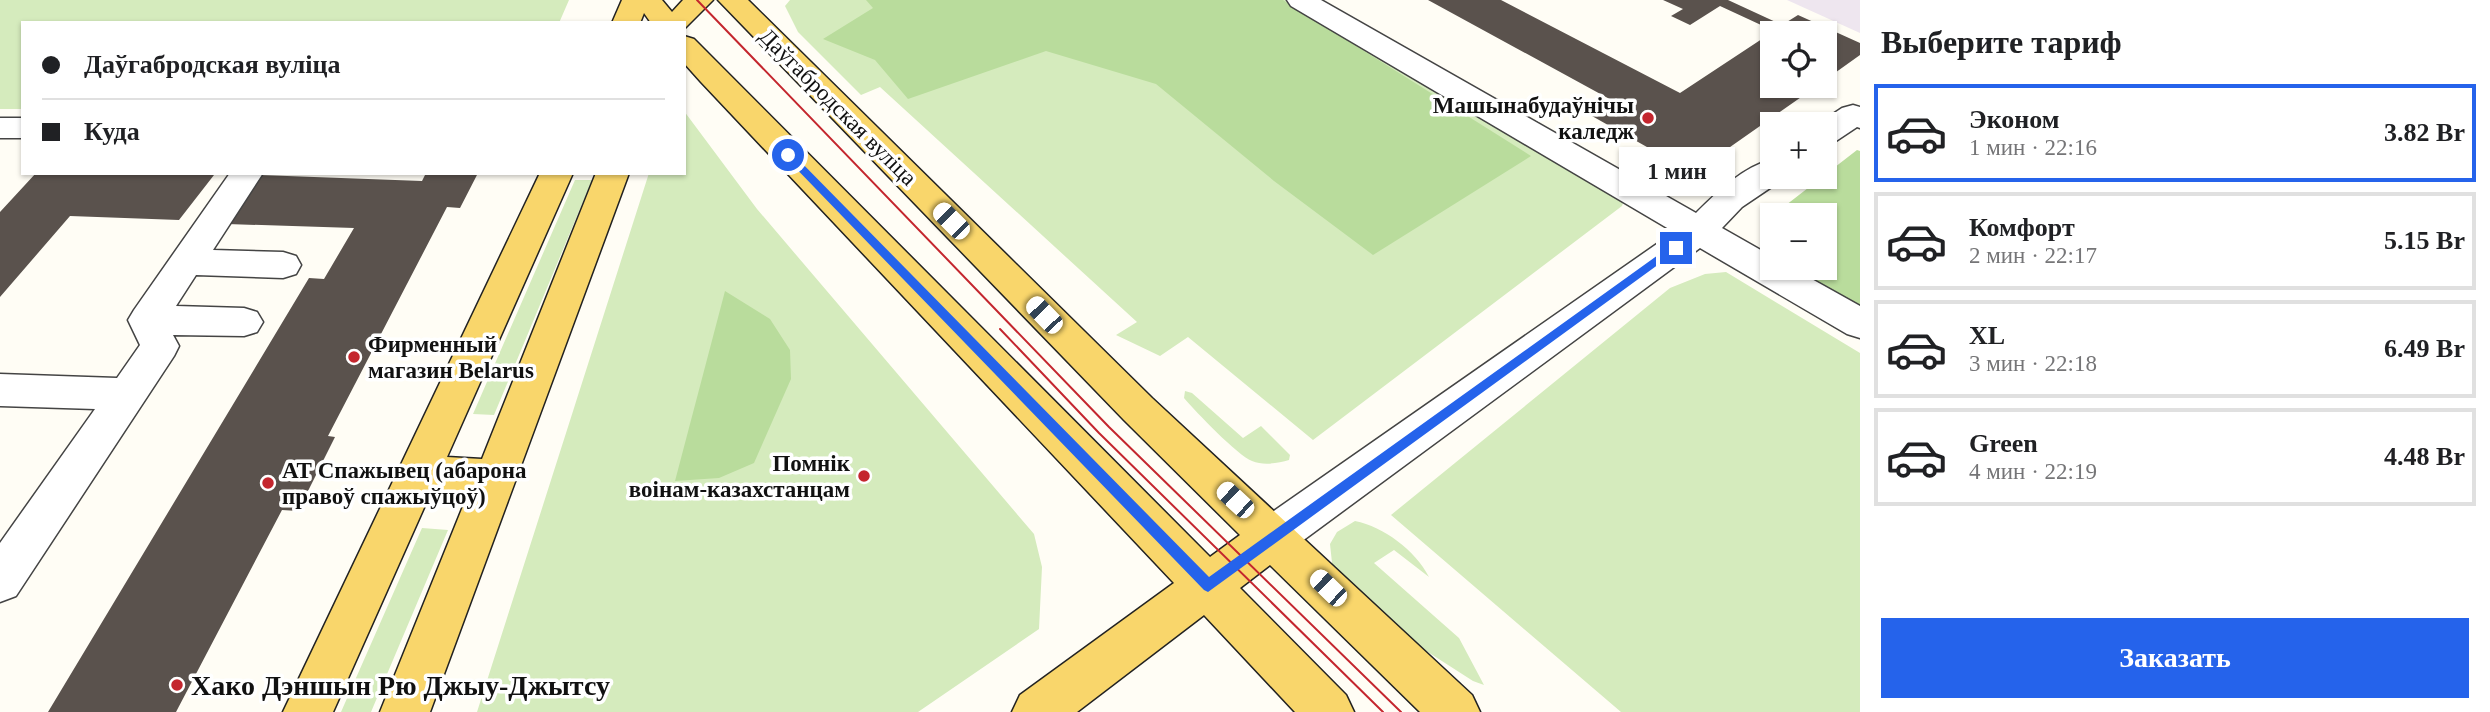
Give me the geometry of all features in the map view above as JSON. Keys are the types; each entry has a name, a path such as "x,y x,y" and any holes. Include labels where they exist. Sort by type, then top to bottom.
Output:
{"main road":[{"path":"627,21 636,0"},
{"path":"648,0 664,21"},
{"path":"678,21 699,0"},
{"name":"Даўгабродская вуліца","path":"732,0 1138,409 1274,536 1455,712"},
{"path":"686,47 1329,712"},
{"path":"308,712 556,175"},
{"path":"405,712 612,175"},
{"path":"418,473 495,478"},
{"path":"1037,712 1274,536"}],"street":[{"path":"1301,0 1860,324"},
{"path":"1837,127 1858,114"},
{"path":"0,128 21,128"},
{"path":"147,320 246,175"},
{"path":"1274,536 1699,231 1730,199 1760,179"},
{"path":"187,262 283,265"},
{"path":"147,320 244,322"},
{"path":"0,581 160,346 147,320"},
{"path":"0,390 127,394"}],"shaded area":[{"path":"1787,0 1860,0 1860,33"}],"green space":[{"path":"0,0 569,0 560,21 21,21 21,109 0,109"},
{"path":"790,0 1289,0 1625,197 1622,206 1313,440 1188,337 1160,356 1116,335 1137,322 880,87 861,95 798,32 785,6"},
{"path":"866,0 1283,0 1531,156 1373,255 1274,181 1156,84 1046,51 908,99 875,60 823,39 873,8"},
{"path":"686,114 757,209 1034,534 1042,567 1039,629 918,712 477,712 648,175 686,175"},
{"path":"1857,150 1860,151 1860,310 1810,280 1837,280 1837,203 1789,203 1807,189 1837,189 1837,166"},
{"path":"575,180 592,180 494,415 473,414"},
{"path":"1726,272 1860,353 1860,712 1621,712 1391,515 1670,288 1705,274"},
{"path":"725,291 770,319 790,350 791,379 754,463 719,478 675,481"},
{"path":"1185,391 1192,393 1243,438 1261,426 1290,455 1289,460 1261,463 1245,457 1184,398"},
{"path":"1355,521 1387,534 1416,558 1429,577 1394,550 1374,563 1459,638 1484,685 1473,681 1364,611 1333,572 1330,544 1337,532"},
{"path":"422,528 448,530 371,712 341,712"}],"building":[{"name":"Машынабудаўнічы каледж","path":"1428,0 1501,0 1680,93 1760,40 1760,98 1800,98 1780,112 1760,112 1760,126 1693,173 1592,116 1615,102"},
{"name":"Машынабудаўнічы каледж","path":"1663,0 1728,0 1773,21 1760,21 1760,25 1720,6 1690,25 1671,16 1683,9"},
{"name":"Машынабудаўнічы каледж","path":"1798,15 1811,21 1788,21"},
{"name":"Машынабудаўнічы каледж","path":"1837,33 1860,43 1860,55 1837,71"},
{"path":"34,175 214,175 179,220 70,216 0,297 0,212"},
{"path":"260,175 422,181 425,175 477,175 460,208 447,207 328,436 335,437 298,511 282,510 176,712 48,712 309,278 324,279 354,228 227,224"}],"tram line":[{"path":"697,0 1109,427 1401,712"},
{"path":"1000,329 1099,433 1383,712"}],"place":[{"name":"Машынабудаўнічы каледж","path":"1648,118"},
{"name":"Фирменный магазин Belarus","path":"354,357"},
{"name":"Помнік воінам-казахстанцам","path":"864,476"},
{"name":"АТ Спажывец (абарона правоў спажыўцоў)","path":"268,483"},
{"name":"Хако Дэншын Рю Джыу-Джытсу","path":"177,685"}],"route":[{"path":"788,155 1208,586 1676,248"}]}
